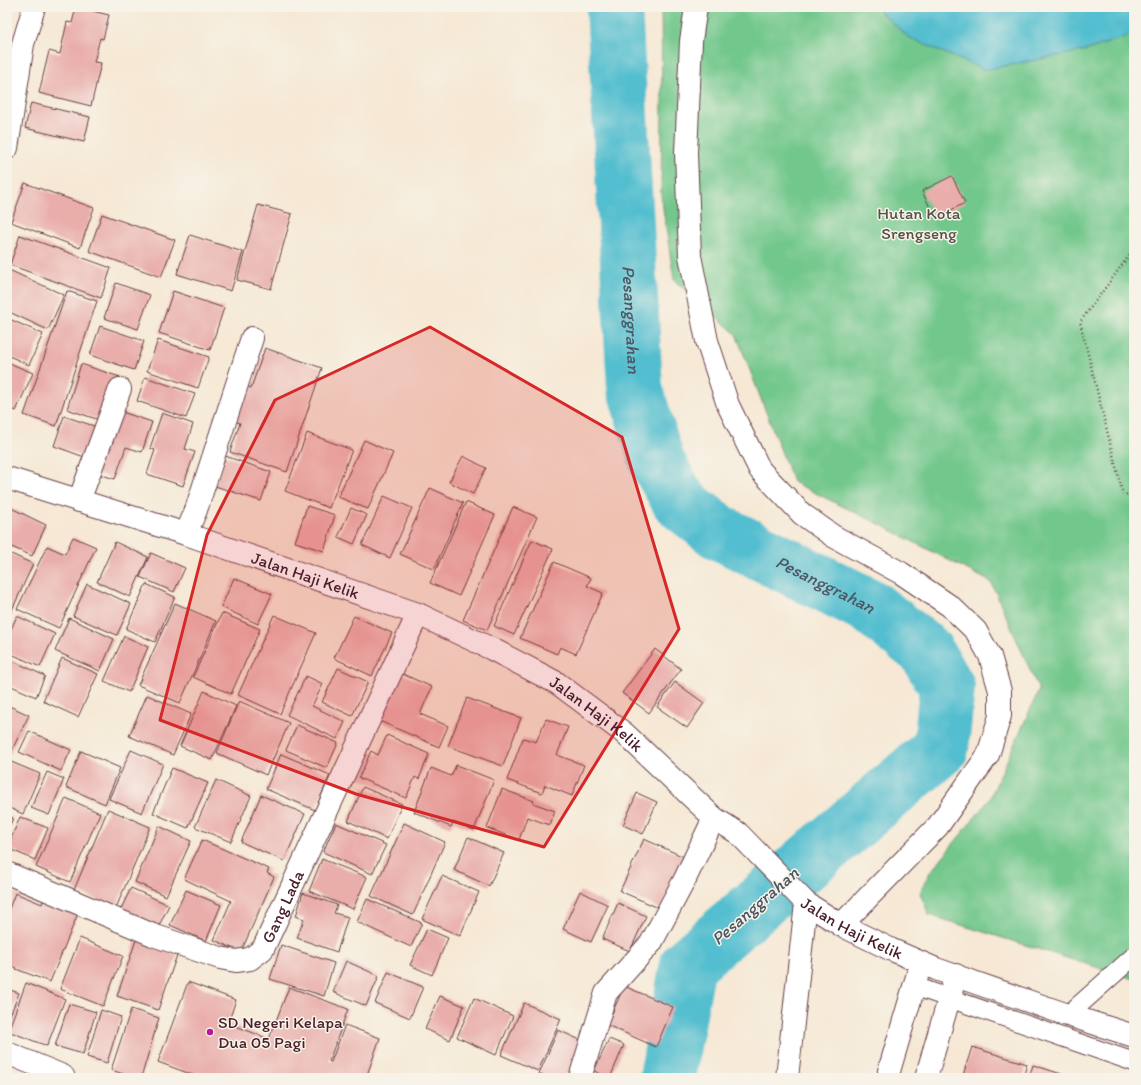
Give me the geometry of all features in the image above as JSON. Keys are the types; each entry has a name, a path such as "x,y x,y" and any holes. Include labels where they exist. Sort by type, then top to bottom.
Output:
{"street":[{"path":"7,148 15,42 34,7"},
{"path":"696,7 691,41 686,153 690,256 707,341 728,405 760,470 802,514 833,536 901,573 950,606 976,632 990,656 1000,691 1000,716 988,756 938,826 841,925"},
{"path":"186,534 196,510 252,338"},
{"path":"79,501 120,389"},
{"name":"Jalan Haji Kelik","path":"7,478 186,534 418,614 492,649 557,683 624,733 714,818 738,833 802,899 841,925 921,963 1068,1015 1134,1036"},
{"name":"Gang Lada","path":"7,873 153,935 220,958 236,961 250,960 262,949 418,614"},
{"path":"580,1078 606,993 651,943 685,879 714,818"},
{"path":"787,1078 802,899"},
{"path":"889,1078 889,1071 921,963"},
{"path":"926,1078 956,975"},
{"path":"7,1053 63,1076 64,1078"}],"lane":[{"path":"1068,1015 1134,956"},
{"path":"914,986 1134,1062"}],"path":[{"path":"1134,249 1080,322 1123,494 1134,493"}],"highlighted area":[{"path":"430,327 622,437 679,629 544,847 356,794 160,720 207,535 275,400"}],"green space":[{"name":"Hutan Kota Srengseng","path":"661,7 1134,7 1134,979 929,915 920,893 928,875 989,800 1039,690 991,582 883,526 793,482 736,334 674,280 661,195"}],"water":[{"path":"875,7 1134,7 1134,34 1087,50 984,70 908,37"}],"building":[{"path":"76,7 109,15 103,39 100,38 94,62 101,63 91,106 39,93 49,51 60,54 67,22 72,23"},
{"path":"31,103 90,117 84,142 25,128"},
{"path":"952,176 965,203 935,218 922,191"},
{"path":"25,183 94,208 80,248 11,222"},
{"path":"258,205 292,214 271,289 237,280"},
{"path":"102,214 175,240 161,277 89,251"},
{"path":"20,235 111,268 101,298 10,265"},
{"path":"190,235 243,252 231,291 177,274"},
{"path":"9,270 64,295 48,330 7,311 7,274"},
{"path":"116,283 150,295 138,329 104,318"},
{"path":"67,291 97,301 56,426 24,415"},
{"path":"173,291 224,308 210,350 159,333"},
{"path":"7,318 43,334 29,365 7,355"},
{"path":"100,326 144,341 134,370 90,355"},
{"path":"158,340 209,357 198,388 147,371"},
{"path":"265,348 322,368 287,472 230,452 240,423 226,418 238,383 251,388"},
{"path":"7,362 33,373 16,411 7,407"},
{"path":"81,364 120,377 105,422 67,409"},
{"path":"145,377 195,394 186,418 137,401"},
{"path":"119,411 152,422 142,452 126,447 115,479 92,472"},
{"path":"162,413 193,424 185,449 195,452 183,486 147,474 155,450 150,448"},
{"path":"64,416 100,428 90,459 54,446"},
{"path":"307,433 352,450 329,508 285,491"},
{"path":"364,440 393,453 368,509 338,497"},
{"path":"225,456 271,472 261,501 215,486"},
{"path":"463,456 486,468 473,494 449,482"},
{"path":"430,488 463,503 434,569 400,554"},
{"path":"384,496 412,508 390,558 362,545"},
{"path":"466,502 495,515 459,596 430,583"},
{"path":"7,506 46,525 32,556 7,545"},
{"path":"307,506 335,515 324,551 295,542"},
{"path":"513,507 537,517 487,630 463,620"},
{"path":"351,508 367,515 354,544 338,537"},
{"path":"73,537 96,547 59,628 17,609 47,546 65,554"},
{"path":"532,540 553,549 514,635 494,626"},
{"path":"115,542 148,557 130,597 97,582"},
{"path":"7,552 33,564 7,621"},
{"path":"151,553 185,568 174,592 140,577"},
{"path":"554,562 591,578 587,586 603,593 576,654 560,647 557,654 520,638"},
{"path":"234,578 272,594 258,624 221,607"},
{"path":"87,584 131,604 117,635 73,616"},
{"path":"146,584 175,597 155,642 126,629"},
{"path":"175,603 216,621 180,703 138,685"},
{"path":"222,613 260,629 231,694 193,677"},
{"path":"274,615 316,633 280,714 238,695"},
{"path":"17,616 55,634 40,667 7,652 7,638"},
{"path":"354,616 392,633 372,676 334,658"},
{"path":"69,618 114,639 100,671 55,651"},
{"path":"124,636 148,647 129,692 104,681"},
{"path":"655,649 681,669 649,713 622,693"},
{"path":"62,658 98,674 78,717 43,701"},
{"path":"9,659 45,676 36,697 7,684 7,663"},
{"path":"338,668 368,682 352,716 322,702"},
{"path":"398,672 432,687 420,714 448,726 439,747 377,720"},
{"path":"306,676 323,684 312,706 345,722 337,739 287,715"},
{"path":"675,682 704,703 687,728 657,707"},
{"path":"204,691 236,706 212,760 180,746"},
{"path":"147,695 191,714 173,755 129,736"},
{"path":"467,698 521,718 503,766 448,746"},
{"path":"239,701 289,723 266,775 217,753"},
{"path":"7,705 29,715 9,756 7,755"},
{"path":"546,719 568,727 557,755 584,765 572,796 545,785 542,793 507,780 523,738 536,742"},
{"path":"297,725 338,743 327,768 286,750"},
{"path":"29,731 71,750 61,771 19,752"},
{"path":"387,735 429,754 419,779 415,777 406,798 359,778 371,751 378,755"},
{"path":"131,750 163,764 142,813 109,799"},
{"path":"81,751 120,768 105,804 66,787"},
{"path":"281,754 330,775 315,810 266,789"},
{"path":"9,761 40,774 23,814 7,807 7,766"},
{"path":"456,765 494,780 474,830 453,822 451,827 414,812 431,768 451,776"},
{"path":"172,768 208,783 188,828 153,813"},
{"path":"47,772 64,779 49,815 31,808"},
{"path":"216,780 251,796 231,842 195,827"},
{"path":"363,787 402,804 387,839 348,821"},
{"path":"502,789 555,811 550,825 527,817 519,840 487,828"},
{"path":"637,793 657,802 643,834 623,825"},
{"path":"261,795 305,814 284,861 241,842"},
{"path":"66,798 100,813 70,882 36,867"},
{"path":"108,809 150,827 116,908 74,890"},
{"path":"7,816 13,818 7,832"},
{"path":"20,817 48,828 35,860 7,848"},
{"path":"336,823 386,845 372,874 323,852"},
{"path":"404,823 445,842 413,915 371,896"},
{"path":"159,826 191,841 166,896 135,882"},
{"path":"468,837 504,853 489,886 454,870"},
{"path":"644,839 684,857 661,909 620,891"},
{"path":"202,840 269,869 267,873 274,877 241,952 214,940 231,901 184,879"},
{"path":"322,859 367,877 353,909 309,891"},
{"path":"442,876 479,892 460,936 422,919"},
{"path":"131,888 169,905 157,930 119,913"},
{"path":"186,890 221,905 206,941 170,925"},
{"path":"580,891 608,905 591,942 563,929"},
{"path":"15,893 42,904 44,898 79,911 50,982 7,964 7,914"},
{"path":"303,893 337,905 334,913 348,917 337,952 297,938 304,919 296,916"},
{"path":"367,899 422,923 411,947 357,922"},
{"path":"618,903 646,916 630,951 602,939"},
{"path":"427,929 448,938 432,975 410,965"},
{"path":"80,938 123,956 103,1006 60,989"},
{"path":"136,940 177,955 158,1010 117,996"},
{"path":"281,945 334,963 324,996 270,979"},
{"path":"346,961 379,976 366,1006 333,992"},
{"path":"388,972 423,987 410,1018 375,1003"},
{"name":"SD Negeri Kelapa Dua 05 Pagi","path":"188,982 236,1000 228,1023 269,1039 289,987 348,1009 329,1061 331,1062 345,1025 380,1038 367,1075 374,1078 201,1078 158,1062"},
{"path":"26,983 65,999 47,1046 8,1031"},
{"path":"624,986 673,1007 656,1047 607,1025"},
{"path":"7,989 19,993 7,1023"},
{"path":"440,996 464,1006 450,1040 425,1029"},
{"path":"474,998 513,1016 496,1055 457,1037"},
{"path":"524,1003 561,1019 538,1071 501,1055"},
{"path":"69,1004 96,1012 83,1054 55,1046"},
{"path":"131,1009 159,1018 141,1078 136,1078 111,1070"},
{"path":"101,1010 121,1017 107,1063 87,1057"},
{"path":"558,1030 587,1043 571,1078 547,1078 539,1074"},
{"path":"609,1039 624,1045 610,1078 594,1071"},
{"path":"972,1047 1027,1064 1023,1078 962,1078"},
{"path":"1033,1065 1068,1076 1068,1078 1029,1078"}],"waterway":[{"name":"Pesanggrahan","path":"614,7 635,389 657,462 680,502 717,531 869,606 925,650 947,687 941,748 688,964 667,1078"}],"place":[{"name":"SD Negeri Kelapa Dua 05 Pagi","path":"210,1032"}]}
